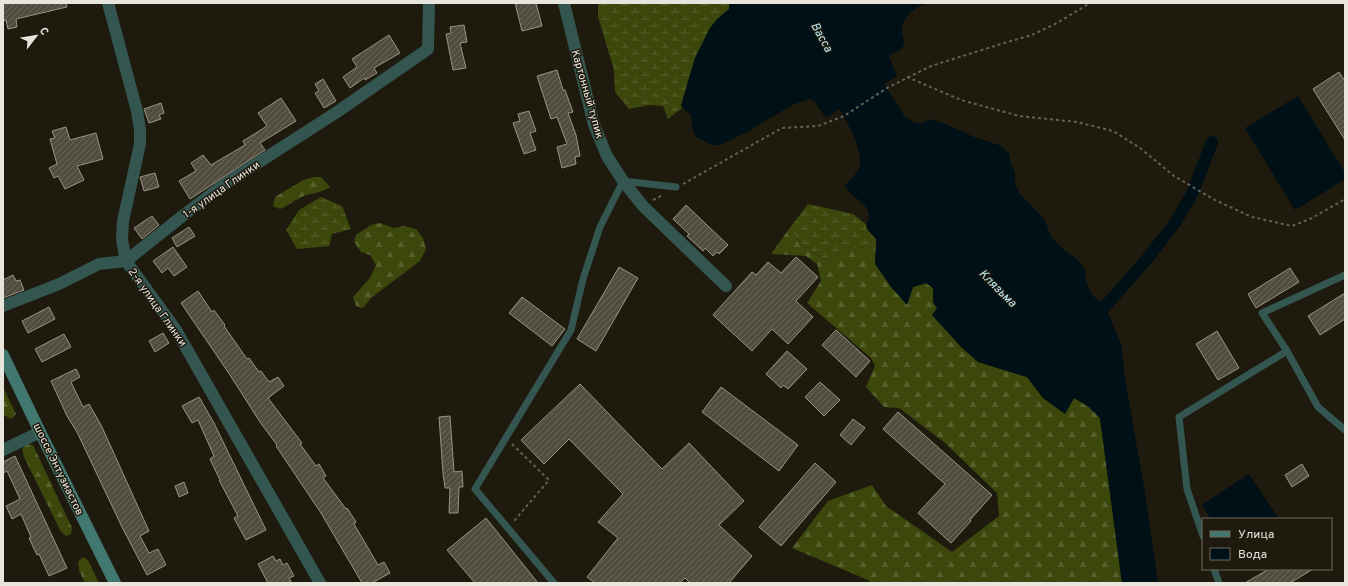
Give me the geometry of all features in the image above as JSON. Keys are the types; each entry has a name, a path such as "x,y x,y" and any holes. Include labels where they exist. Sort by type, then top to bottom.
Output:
{"main road":[{"name":"шоссе Энтузиастов","path":"3,355 115,583"}],"street":[{"name":"2-я улица Глинки","path":"108,3 137,111 140,130 140,144 123,221 122,240 126,261 176,330 320,583"},
{"name":"1-я улица Глинки","path":"126,261 222,186 337,112 428,49 429,3"},
{"name":"Картонный тупик","path":"564,3 594,125 607,156 623,181 643,206 726,286"},
{"path":"3,306 59,284 99,264 126,261"},
{"path":"3,450 40,432"}],"lane":[{"path":"554,583 475,489 571,330 583,279 600,227 623,181 676,187"},
{"path":"1345,275 1262,314 1287,351 1318,407 1345,430"},
{"path":"1202,533 1187,489 1179,417 1287,351"},
{"path":"1214,570 1219,583"}],"path":[{"path":"643,206 782,128 818,126 844,116 907,77 951,59 1032,36 1090,3"},
{"path":"907,77 961,100 1019,116 1077,122 1113,131 1140,148 1174,176 1215,200 1252,217 1292,226 1312,218 1345,199"},
{"path":"505,438 549,480 508,529"}],"green space":[{"path":"598,3 729,3 729,9 710,28 695,58 681,105 683,107 668,119 663,106 649,105 629,109 615,92 614,70 598,17"},
{"path":"313,177 321,177 330,187 323,191 304,196 280,209 273,206 275,197 303,180"},
{"path":"321,197 342,206 351,229 332,234 329,246 297,249 286,230 299,210"},
{"path":"808,204 853,214 866,224 867,229 876,239 875,264 871,255 866,249 861,247 849,249 828,260 816,255 806,247 789,229"},
{"path":"380,223 394,228 404,226 416,229 423,238 426,249 420,261 371,298 363,308 356,306 353,297 370,278 376,265 370,255 361,252 354,242 356,235 371,225"},
{"path":"789,229 811,251 827,260 855,246 866,248 872,254 875,264 892,288 907,304 913,287 926,283 933,288 933,302 978,362 1027,377 1043,398 1065,413 1074,398 1089,407 1100,418 1122,583 871,583 868,580 792,548 828,501 872,485 886,506 952,552 999,516 997,493 944,442 899,408 884,407 866,387 875,366 871,358 807,303 821,281 817,264 806,256 771,254"},
{"path":"3,387 16,414 11,419 4,415 3,412"},
{"path":"26,444 33,445 72,528 71,534 66,536 61,532 24,457 22,449"},
{"path":"83,557 88,560 99,583 85,583 79,570 78,562"}],"water":[{"path":"729,3 929,3 914,10 903,23 903,46 898,51 890,54 889,57 897,76 884,84 905,117 913,122 920,124 931,119 974,137 999,145 1009,153 1011,165 1015,172 1015,183 1019,193 1045,220 1051,237 1065,251 1078,260 1086,272 1085,278 1092,295 1105,306 1122,347 1124,372 1145,493 1158,583 1122,583 1100,418 1089,407 1074,398 1065,414 1043,398 1027,377 978,362 961,347 932,315 937,308 933,302 933,288 926,283 913,287 907,305 892,288 875,264 877,240 867,229 866,224 869,218 869,212 845,186 858,171 860,155 854,138 840,109 826,118 814,101 809,99 792,105 747,132 720,145 712,145 696,137 692,127 691,115 681,106 695,58 710,28 717,19 729,9"},
{"path":"1298,96 1345,173 1345,179 1295,210 1245,128"},
{"path":"1249,474 1278,518 1210,518 1202,505"}],"building":[{"path":"3,3 66,3 67,7 16,19 17,27 8,29 6,20 3,21"},
{"path":"515,3 536,3 542,26 522,31"},
{"path":"464,25 467,42 460,43 466,68 453,70 446,34 451,33 450,27"},
{"path":"389,35 400,53 374,68 377,73 365,80 364,78 350,88 343,77 357,67 352,59"},
{"path":"557,70 563,90 565,90 573,112 568,113 576,135 580,156 575,157 576,164 562,168 557,147 567,144 557,117 551,119 537,76"},
{"path":"1339,72 1345,81 1345,140 1313,89"},
{"path":"323,79 336,101 324,108 315,93 319,91 315,84"},
{"path":"281,98 296,121 260,143 265,150 190,199 179,181 196,171 191,163 203,155 211,165 245,145 243,141 267,126 258,113"},
{"path":"161,103 164,113 159,115 161,119 149,123 144,109"},
{"path":"529,111 536,131 530,133 536,150 524,154 513,123 520,121 518,114"},
{"path":"66,127 70,140 96,133 103,159 77,166 84,180 65,189 58,176 54,178 49,168 57,164 50,139 55,138 52,131"},
{"path":"155,173 159,187 144,191 140,177"},
{"path":"686,205 728,245 719,254 717,252 713,256 705,248 703,251 687,236 689,234 673,219"},
{"path":"152,216 159,225 142,239 134,228"},
{"path":"189,227 195,236 177,247 172,238"},
{"path":"173,247 187,267 174,276 168,268 162,273 153,261"},
{"path":"796,257 818,277 796,301 813,317 788,344 772,329 752,351 713,315 752,272 756,275 768,262 781,273"},
{"path":"619,267 638,278 596,351 577,339"},
{"path":"1290,268 1299,282 1256,308 1248,294"},
{"path":"13,275 16,281 20,280 24,290 3,298 3,280"},
{"path":"198,291 212,312 214,310 225,325 224,326 247,359 249,358 259,372 261,371 269,382 278,377 284,386 268,398 302,443 300,444 316,466 319,464 326,476 323,478 346,509 347,508 356,522 354,524 378,565 384,562 390,573 372,583 362,583 321,513 181,303"},
{"path":"1345,293 1345,319 1320,335 1308,316"},
{"path":"522,297 565,329 552,346 509,313"},
{"path":"49,307 55,319 28,333 22,321"},
{"path":"836,330 870,361 856,377 822,345"},
{"path":"1217,331 1239,368 1218,380 1196,344"},
{"path":"163,333 169,343 155,352 149,341"},
{"path":"64,334 71,347 42,362 35,349"},
{"path":"787,351 807,369 788,389 783,385 781,388 766,374"},
{"path":"76,369 80,377 71,382 83,407 89,404 102,427 149,531 140,536 149,553 158,549 166,565 147,575 51,381"},
{"path":"820,382 840,400 824,416 805,397"},
{"path":"580,384 662,469 689,443 744,501 719,525 752,556 729,583 690,583 685,578 680,583 595,583 587,577 618,538 598,522 623,494 569,439 544,464 521,440"},
{"path":"721,387 798,445 779,471 702,412"},
{"path":"199,397 214,423 266,530 246,540 234,518 238,516 210,459 214,456 198,420 192,423 182,406"},
{"path":"898,412 992,495 951,543 918,513 945,484 883,429"},
{"path":"450,416 454,472 462,471 463,487 459,487 458,513 449,513 450,488 445,488 443,473 439,417"},
{"path":"853,419 865,428 851,445 840,435"},
{"path":"15,456 67,568 49,576 39,554 37,555 29,538 31,537 21,514 12,519 6,506 20,499 7,471 3,473 3,462"},
{"path":"815,463 836,482 781,546 759,527"},
{"path":"1302,464 1309,476 1292,487 1285,475"},
{"path":"184,482 188,493 179,497 175,486"},
{"path":"486,518 538,583 475,583 447,550"},
{"path":"273,556 276,561 280,559 283,565 287,563 294,576 289,578 292,583 268,583 258,564"},
{"path":"1267,570 1311,570 1290,583 1245,583"}],"waterway":[{"path":"1094,319 1147,259 1175,223 1192,194 1212,142"}],"water label":[{"name":"Васса","path":"822,37"},
{"name":"Клязьма","path":"998,288"}]}
